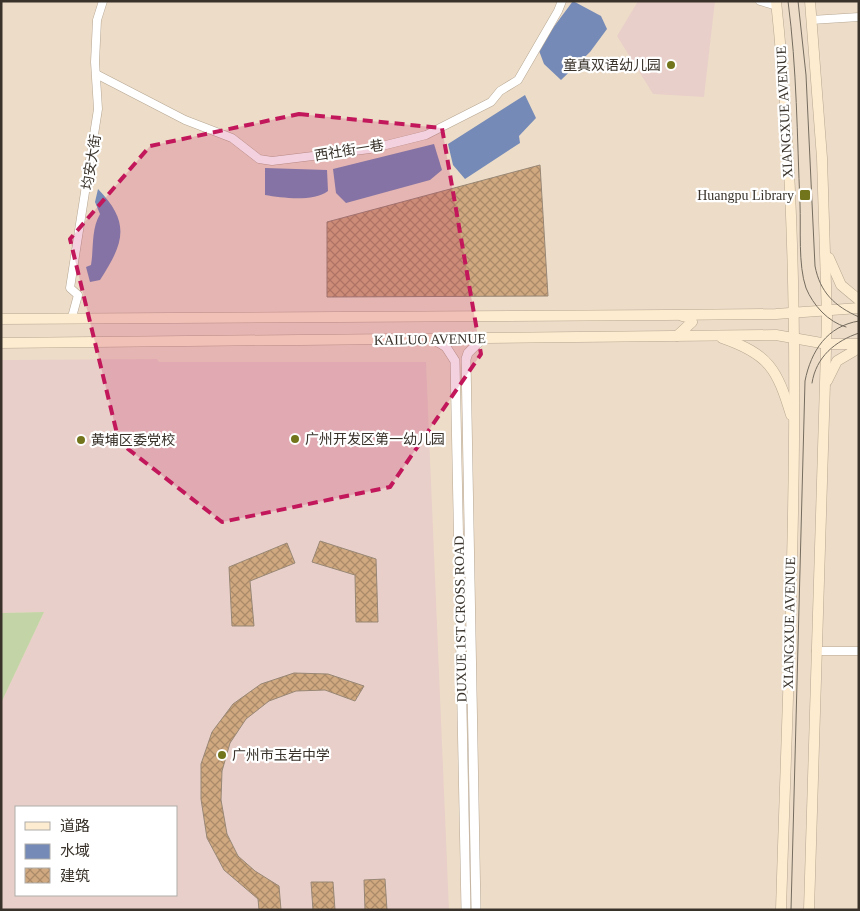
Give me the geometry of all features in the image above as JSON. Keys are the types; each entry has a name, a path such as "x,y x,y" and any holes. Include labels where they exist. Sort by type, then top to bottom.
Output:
{"main road":[{"path":"810,1 821,150 827,310"},
{"name":"XIANGXUE AVENUE","path":"776,3 787,122 794,312 794,426 781,910"},
{"path":"825,243 835,276 849,294 859,300"},
{"name":"KAILUO AVENUE","path":"1,319 678,315 859,308"},
{"name":"XIANGXUE AVENUE","path":"809,910 827,310"},
{"path":"677,336 692,322 690,318 678,315"},
{"path":"714,335 740,344 772,366 784,392 794,426"},
{"name":"KAILUO AVENUE","path":"1,343 714,335 794,336 827,344 859,344"},
{"path":"825,387 837,361 859,348"}],"street":[{"name":"均安大街","path":"72,318 78,294 70,288 73,260 89,180 98,109 96,74 97,20 103,1"},
{"name":"西社街一巷","path":"96,74 184,120 232,138 259,159 272,161 370,149 426,135 491,102 500,91 518,80 562,1"},
{"path":"760,1 776,3"},
{"path":"811,20 859,17"},
{"name":"DUXUE 1ST CROSS ROAD","path":"476,910 466,359 468,353 482,338"},
{"name":"DUXUE 1ST CROSS ROAD","path":"433,339 446,347 455,361 466,910"},
{"path":"816,651 859,651"}],"highlighted area":[{"path":"299,114 442,128 481,354 390,487 222,522 119,442 70,239 150,146"}],"shaded area":[{"name":"童真双语幼儿园","path":"638,1 715,1 704,97 653,94 617,36"},
{"name":"广州市玉岩中学","path":"157,359 159,362 426,362 449,910 1,910 1,703 44,612 1,613 1,360"}],"green space":[{"path":"44,612 1,703 1,613"}],"water":[{"path":"573,1 601,16 607,29 590,52 561,80 544,64 538,48"},
{"path":"525,95 536,118 519,136 520,143 465,179 453,165 448,144"},
{"path":"434,144 442,170 430,180 346,203 336,193 333,169"},
{"path":"265,168 327,170 328,191 306,198 265,195"},
{"path":"98,189 116,212 120,233 119,244 108,267 100,280 90,282 86,267 91,265 94,232 100,214 95,202"}],"building":[{"path":"540,165 548,296 327,297 327,222"},
{"path":"320,541 376,559 378,622 356,622 355,575 312,562"},
{"path":"287,543 295,563 250,581 254,626 232,626 229,567"},
{"path":"294,673 328,674 364,686 355,701 325,690 296,691 269,701 246,719 230,743 222,771 221,800 227,834 238,856 255,871 279,886 281,910 259,910 258,899 224,870 207,838 201,799 201,764 212,732 233,704 261,684"},
{"path":"385,879 387,910 365,910 364,880"},
{"path":"311,882 333,882 335,910 313,910"}],"tram line":[{"path":"788,1 795,77 803,279 809,294 822,312 839,325 846,327"},
{"path":"798,1 806,75 815,266 820,283 835,303 859,317"},
{"path":"791,910 805,381 816,350 829,334 838,328 859,321"},
{"path":"812,383 818,365 828,351 850,336 859,333"}],"place":[{"name":"童真双语幼儿园","path":"671,65"},
{"name":"Huangpu Library","path":"805,195"},
{"name":"广州开发区第一幼儿园","path":"295,439"},
{"name":"黄埔区委党校","path":"81,440"},
{"name":"广州市玉岩中学","path":"222,755"}]}
